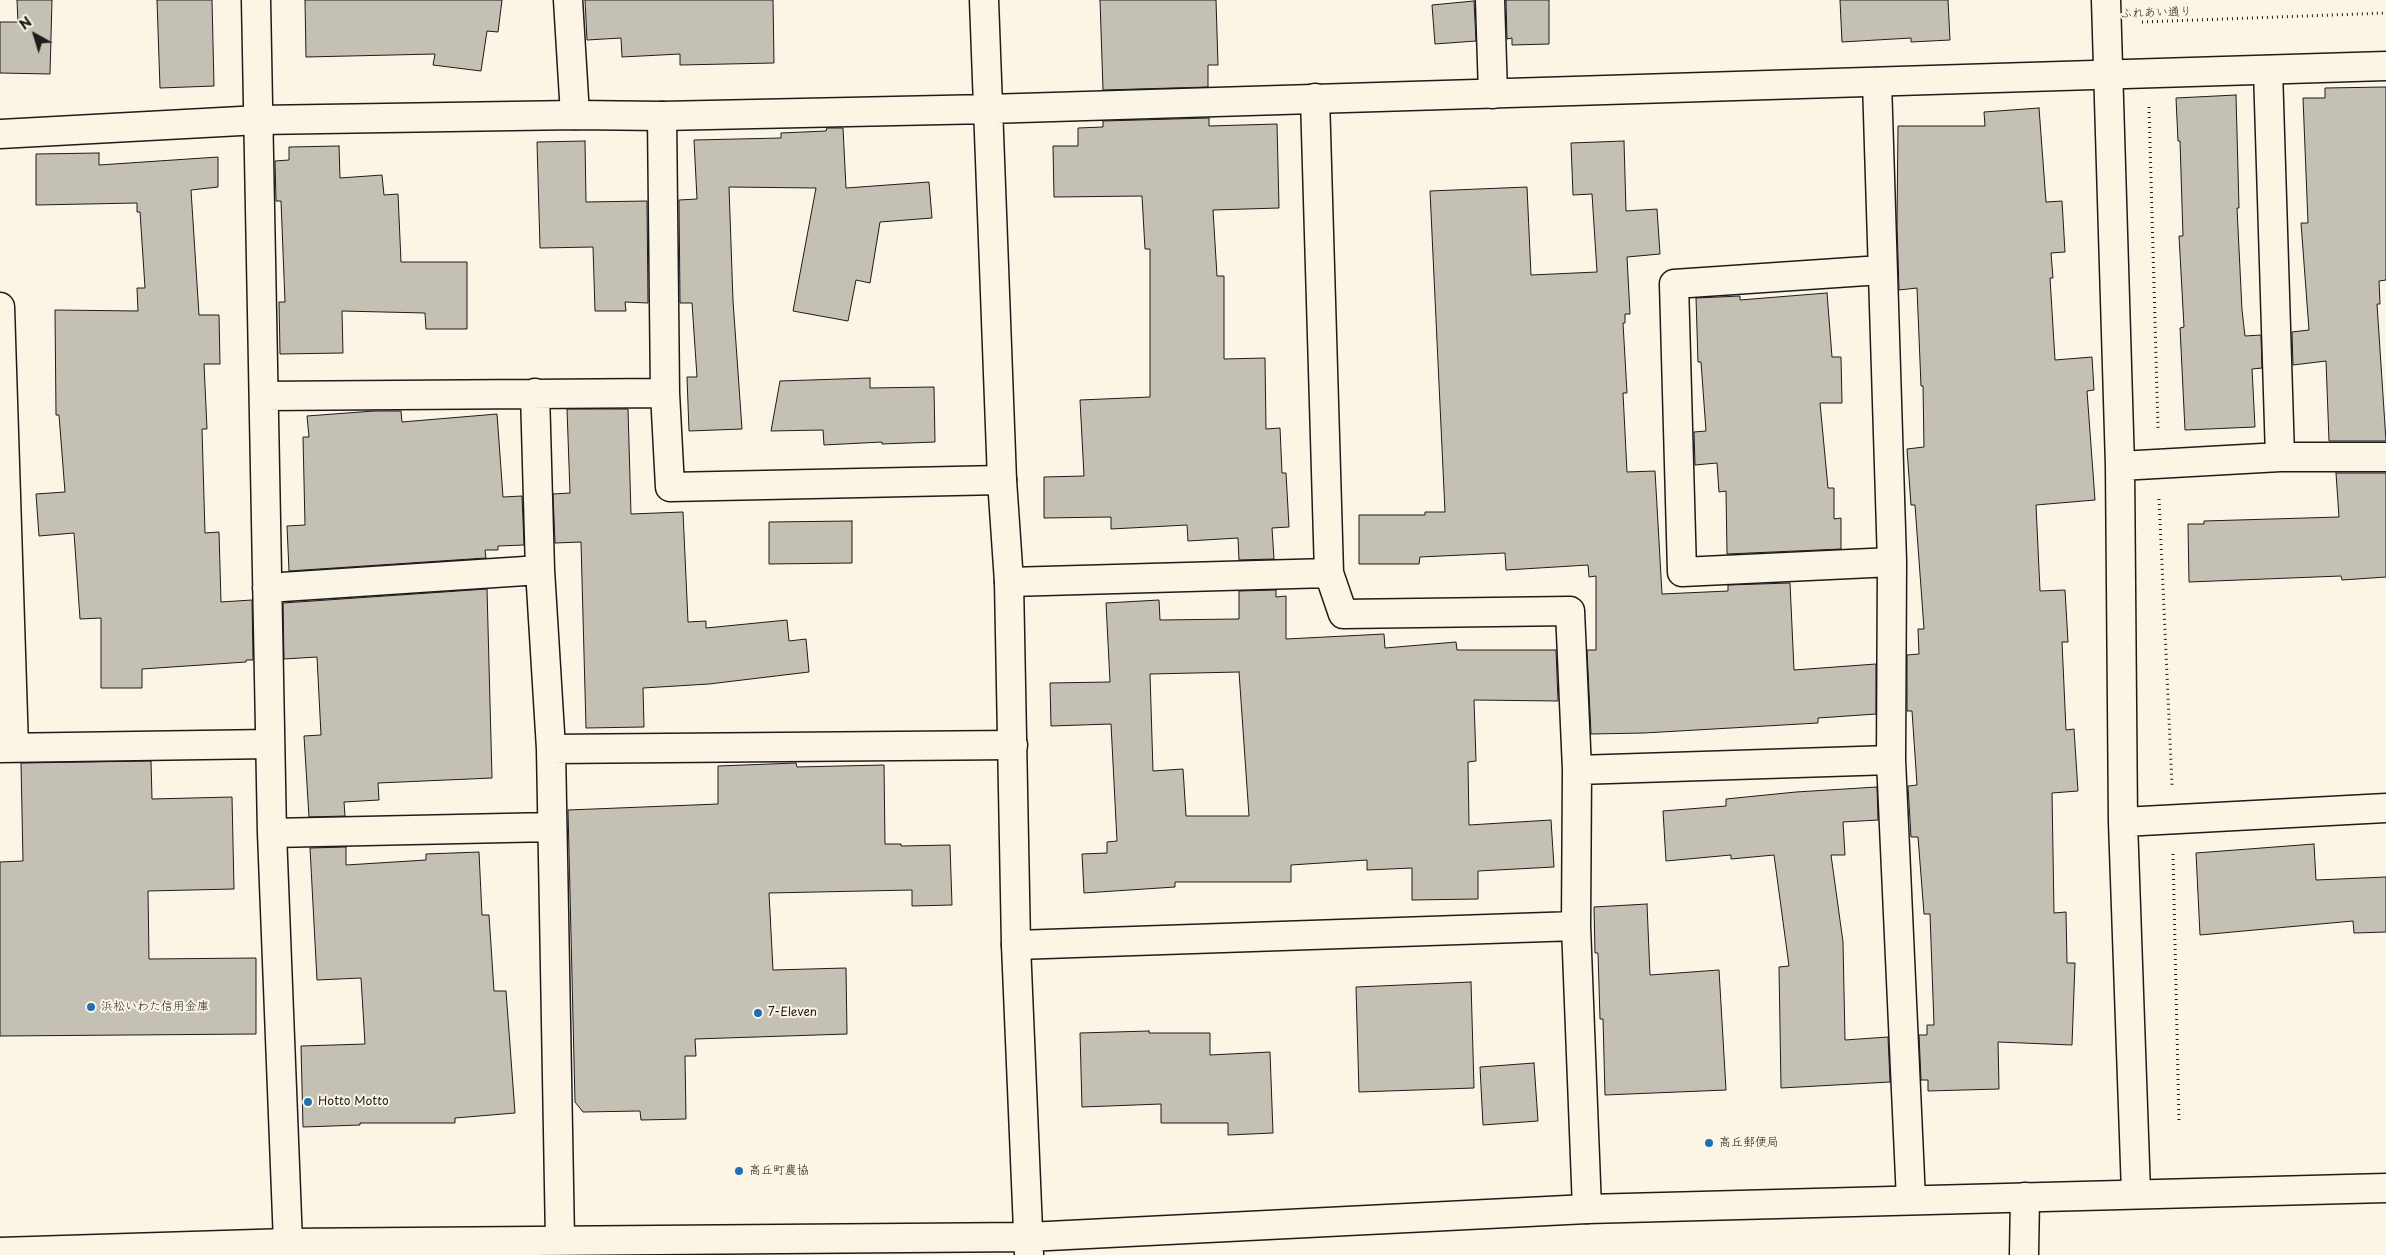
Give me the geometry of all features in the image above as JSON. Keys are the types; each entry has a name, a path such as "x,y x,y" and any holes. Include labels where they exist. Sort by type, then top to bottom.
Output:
{"street":[{"path":"256,0 272,833 288,1243"},
{"path":"568,0 574,115"},
{"path":"984,0 1002,480 1009,582 1016,944 1029,1246"},
{"path":"1490,0 1493,94"},
{"path":"2106,12 2120,466 2123,822 2136,1193"},
{"path":"0,134 259,120 574,115 662,116 988,109 2386,66"},
{"path":"2268,70 2280,457"},
{"path":"1877,82 1881,270 1892,562 1891,760 1911,1200"},
{"path":"1315,98 1329,573 1343,614 1570,611 1577,770 1576,926 1587,1209"},
{"path":"662,116 665,393 670,487 1002,480"},
{"path":"1881,270 1674,284 1682,572 1892,562"},
{"path":"0,307 7,748 270,744"},
{"path":"264,396 665,393"},
{"path":"535,394 540,570 551,749 560,1240"},
{"path":"2120,466 2280,457 2386,457"},
{"path":"267,588 540,570"},
{"path":"1009,582 1329,573"},
{"path":"551,749 1013,745"},
{"path":"1577,770 1891,760"},
{"path":"2123,822 2386,808"},
{"path":"272,833 552,827"},
{"path":"1016,944 1576,926"},
{"path":"0,1252 162,1251 288,1243 560,1240 1029,1246 1587,1209 2136,1193 2386,1188"},
{"path":"2024,1255 2025,1197"}],"path":[{"name":"ふれあい通り","path":"2106,12 2386,13"},
{"path":"2149,106 2158,436"},
{"path":"2159,498 2172,786"},
{"path":"2173,853 2179,1122"}],"building":[{"path":"17,0 52,0 50,74 0,73 0,22 18,22"},
{"path":"157,0 212,0 214,86 160,88"},
{"path":"305,0 502,0 498,32 487,31 481,71 433,65 435,54 306,57"},
{"path":"585,0 773,0 774,63 680,65 680,54 622,57 621,38 587,40"},
{"path":"1100,0 1216,0 1218,65 1208,65 1208,87 1103,90"},
{"path":"1506,0 1549,0 1549,44 1512,45 1512,38 1507,39"},
{"path":"1840,0 1948,0 1950,40 1911,42 1911,38 1842,42"},
{"path":"1474,1 1476,41 1435,44 1432,5"},
{"path":"2386,87 2386,280 2379,281 2380,304 2377,304 2386,441 2329,441 2326,361 2293,365 2292,332 2309,330 2301,223 2308,223 2303,98 2325,98 2325,88"},
{"path":"2236,95 2239,208 2237,208 2242,310 2245,336 2261,335 2262,368 2252,369 2255,427 2185,430 2180,328 2184,327 2179,236 2183,236 2180,141 2178,141 2176,98"},
{"path":"2039,108 2046,202 2062,201 2065,252 2051,253 2053,278 2050,278 2055,360 2092,357 2094,390 2087,391 2095,500 2036,505 2040,591 2065,590 2068,642 2062,642 2066,730 2074,729 2078,791 2052,793 2054,913 2066,912 2067,963 2075,963 2072,1045 1998,1042 1999,1089 1928,1091 1928,1080 1921,1080 1919,1035 1927,1035 1927,1025 1934,1025 1930,914 1924,914 1918,837 1911,837 1908,786 1917,785 1912,711 1907,711 1907,655 1919,654 1918,629 1924,629 1915,505 1911,505 1907,449 1924,447 1923,386 1921,386 1917,288 1899,290 1897,225 1898,126 1985,126 1984,112"},
{"path":"1209,118 1209,126 1277,124 1279,208 1213,210 1217,276 1224,276 1224,359 1265,358 1266,429 1280,428 1282,473 1286,473 1289,527 1272,528 1274,559 1239,560 1238,538 1188,541 1187,525 1111,529 1111,517 1044,518 1044,477 1084,476 1080,400 1150,397 1150,249 1145,249 1142,196 1054,197 1053,146 1078,146 1078,128 1103,127 1103,121"},
{"path":"827,128 843,128 846,188 929,182 932,218 880,222 870,283 856,280 848,321 793,311 816,188 729,187 733,301 742,429 689,431 687,377 697,377 692,303 680,303 679,200 697,199 694,140 781,138 781,133 826,131"},
{"path":"585,141 586,202 647,201 648,303 625,302 626,311 595,311 593,247 540,248 537,142"},
{"path":"1624,141 1626,211 1657,209 1660,254 1627,257 1630,314 1625,314 1625,323 1623,323 1627,393 1623,393 1627,472 1655,471 1662,594 1728,591 1728,585 1790,583 1794,670 1876,664 1876,714 1818,718 1818,723 1644,733 1591,734 1587,650 1596,650 1596,576 1589,577 1588,565 1506,570 1505,553 1420,557 1419,564 1359,564 1359,515 1425,515 1425,512 1445,512 1430,191 1527,187 1531,275 1597,272 1592,194 1573,195 1571,143"},
{"path":"339,146 340,178 382,175 384,195 398,194 401,262 467,262 467,329 426,329 425,313 342,311 343,353 280,354 279,302 285,302 281,201 276,201 275,161 289,160 289,147"},
{"path":"99,153 99,165 218,157 218,187 191,190 199,315 219,315 220,364 204,364 207,429 202,429 205,533 219,532 221,602 252,600 253,660 142,669 142,688 101,688 101,618 80,619 74,533 39,536 36,494 65,492 59,415 56,415 55,310 138,311 137,288 145,288 140,212 137,212 137,203 36,205 36,154"},
{"path":"1827,293 1832,357 1841,357 1842,403 1820,403 1828,488 1834,488 1834,519 1841,518 1841,549 1727,554 1726,491 1719,492 1717,463 1695,465 1694,432 1706,431 1701,362 1698,362 1696,298 1740,296 1740,300"},
{"path":"870,378 870,388 934,387 935,442 824,445 823,430 771,431 780,381"},
{"path":"567,409 628,409 631,514 683,512 688,622 706,621 706,628 787,620 789,641 806,639 809,672 709,684 643,688 644,727 586,728 581,542 555,543 553,494 570,493"},
{"path":"401,411 402,422 497,414 503,497 522,496 524,545 498,546 498,550 485,550 486,558 289,571 287,526 305,525 303,437 309,437 307,416"},
{"path":"2336,473 2386,473 2386,577 2342,580 2341,576 2189,582 2188,524 2204,524 2204,521 2339,517"},
{"path":"852,521 852,563 769,564 769,522"},
{"path":"487,589 492,778 378,783 379,800 344,802 345,816 309,817 304,736 321,735 317,657 284,659 283,603"},
{"path":"1276,590 1276,597 1286,596 1286,639 1384,634 1385,648 1456,642 1457,650 1556,650 1558,701 1474,700 1476,761 1468,762 1469,825 1551,820 1554,867 1478,871 1478,899 1412,900 1412,868 1367,870 1367,860 1291,865 1291,882 1175,882 1175,887 1084,893 1082,854 1107,853 1107,842 1117,841 1111,724 1051,726 1050,683 1110,682 1106,603 1159,600 1160,620 1239,619 1239,591","holes":["1239,672 1249,816 1186,816 1183,769 1153,771 1150,674"]},
{"path":"151,761 152,799 232,797 234,889 148,891 149,959 256,958 256,1034 0,1036 0,862 23,861 21,763"},
{"path":"796,763 797,767 884,765 885,844 901,844 901,846 950,845 952,905 912,906 912,890 769,893 773,970 846,968 847,1034 695,1039 696,1056 685,1056 686,1119 641,1120 640,1111 583,1112 575,1102 568,810 718,804 718,766"},
{"path":"1877,787 1878,820 1843,822 1845,855 1831,855 1843,942 1845,1040 1888,1037 1890,1082 1781,1088 1779,967 1789,966 1774,855 1731,859 1731,855 1666,861 1663,811 1726,806 1726,799"},
{"path":"2314,844 2316,880 2386,877 2386,932 2354,933 2353,921 2200,935 2196,853"},
{"path":"346,847 346,865 426,860 426,854 479,852 482,915 489,915 494,991 506,991 515,1113 455,1118 455,1123 360,1123 360,1125 303,1127 301,1046 365,1044 361,978 317,980 310,848"},
{"path":"1647,904 1650,975 1719,970 1726,1090 1605,1095 1603,1019 1600,1019 1598,953 1595,953 1594,907"},
{"path":"1471,982 1474,1088 1359,1092 1356,987"},
{"path":"1149,1031 1149,1033 1210,1033 1210,1055 1270,1052 1273,1133 1228,1135 1228,1123 1161,1123 1161,1104 1082,1107 1080,1033"},
{"path":"1534,1063 1538,1121 1483,1125 1480,1067"}],"place":[{"name":"浜松いわた信用金庫","path":"91,1007"},
{"name":"7-Eleven","path":"758,1013"},
{"name":"Hotto Motto","path":"308,1102"},
{"name":"高丘郵便局","path":"1709,1143"},
{"name":"高丘町農協","path":"739,1171"}]}
